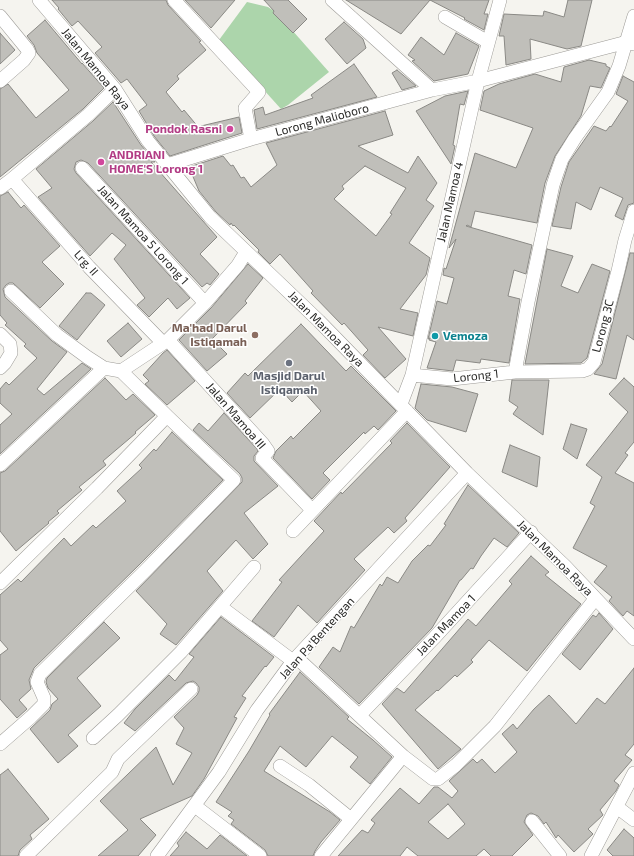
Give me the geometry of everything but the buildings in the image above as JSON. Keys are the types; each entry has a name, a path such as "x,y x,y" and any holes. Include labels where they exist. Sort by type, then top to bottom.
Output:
{"street":[{"name":"Jalan Mamoa Raya","path":"39,0 115,89 148,141 210,217 319,321 466,474 531,532 566,566 595,599 634,639"},
{"path":"174,0 259,92 245,108 251,139"},
{"path":"332,0 432,90"},
{"name":"Jalan Mamoa 4","path":"404,408 478,81 500,0"},
{"path":"0,16 29,53 24,60 0,81"},
{"path":"515,372 528,302 553,185 557,173 562,159 575,138 608,92 632,43 634,16"},
{"path":"445,17 488,42"},
{"name":"Lorong Malioboro","path":"167,165 251,139 432,90 478,81 632,43"},
{"path":"0,188 88,115 115,89"},
{"name":"Jalan Mamoa 5 Lorong 1","path":"82,168 205,303"},
{"name":"Lrg. II","path":"12,179 89,267 165,341"},
{"name":"Lorong 3C","path":"515,372 582,371 591,367 594,362 625,240 634,211"},
{"path":"120,371 165,341 205,303 238,265 246,252"},
{"path":"0,744 44,704 44,698 37,682 40,674 145,571 234,480 120,371 104,368 57,335 11,291"},
{"path":"0,334 10,344 11,353 0,368"},
{"name":"Jalan Mamoa III","path":"165,341 263,444 268,451 262,458 312,510"},
{"path":"0,465 104,368"},
{"name":"Lorong 1","path":"412,375 452,379 515,372"},
{"path":"293,530 353,468 404,408"},
{"path":"0,583 97,488 167,416"},
{"name":"Jalan Pa'Bentengan","path":"157,856 219,772 257,710 295,660 466,474"},
{"name":"Jalan Mamoa 1","path":"360,714 454,617 531,532"},
{"path":"93,738 182,652 254,567"},
{"path":"220,607 295,660 360,714 403,756 433,779 438,779 456,765 495,726 595,599"},
{"path":"26,856 112,772 118,759 191,689"},
{"path":"321,856 403,756"},
{"path":"280,766 309,785 351,819"},
{"path":"591,856 634,773"},
{"path":"195,806 260,856"},
{"path":"617,807 634,820"},
{"path":"532,821 560,856"}],"green space":[{"path":"247,2 268,7 277,13 329,72 281,109 219,40"}],"place":[{"name":"Pondok Rasni","path":"230,129"},
{"name":"ANDRIANI HOME'S Lorong 1","path":"101,162"},
{"name":"Ma'had Darul Istiqamah","path":"255,335"},
{"name":"Vemoza","path":"435,336"},
{"name":"Masjid Darul Istiqamah","path":"289,363"}]}
